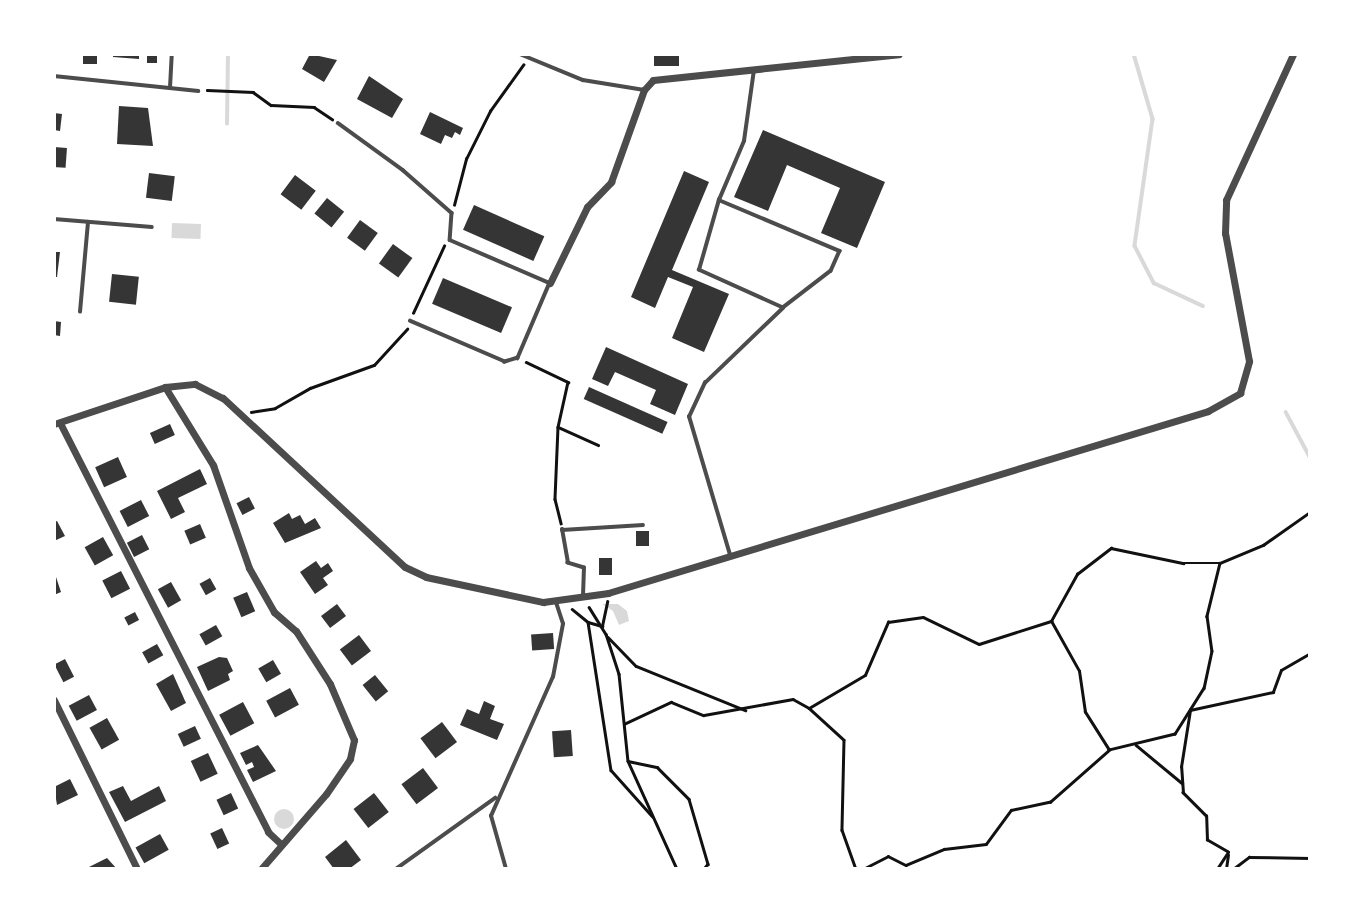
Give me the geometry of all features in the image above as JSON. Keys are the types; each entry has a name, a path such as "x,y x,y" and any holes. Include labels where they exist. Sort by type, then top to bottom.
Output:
{"street":[{"path":"550,283 587,207 611,182 644,90 664,76 754,70 899,54"},
{"path":"281,844 268,832 57,424 165,387 195,384 223,398 396,560 426,577 561,602 583,599 730,555 1208,411 1240,393 1249,361 1225,233 1226,200 1293,54"},
{"path":"165,387 212,465 249,568 274,612 296,631 330,684 354,740 351,759 291,839 281,844 261,869"},
{"path":"54,700 137,869"}],"lane":[{"path":"170,88 172,54"},
{"path":"520,54 583,80 644,90"},
{"path":"754,70 744,141 719,200 699,270 783,308"},
{"path":"54,76 198,91"},
{"path":"338,123 403,170 452,213 450,240 550,283 518,358 505,362 410,321"},
{"path":"719,200 840,251 831,271 783,308 705,383 689,417 730,555"},
{"path":"54,219 152,227"},
{"path":"80,312 88,222"},
{"path":"583,599 584,568 568,563 562,530 643,525"},
{"path":"506,869 491,816 497,797 553,677 563,624 561,602"},
{"path":"396,869 497,797"}],"path":[{"path":"452,213 466,159 490,111 527,59"},
{"path":"198,91 253,92 271,105 314,107 338,123"},
{"path":"241,414 275,408 310,388 374,365 405,333 439,251 450,240"},
{"path":"518,358 568,382 558,427 555,499 562,530"},
{"path":"558,427 598,445"},
{"path":"808,708 866,675 888,622 923,617 979,644 1051,621 1077,574 1111,548 1183,564 1220,563 1263,545 1310,512"},
{"path":"863,869 888,856 906,865 944,849 986,844 1011,810 1050,802 1109,750 1175,734 1204,688 1212,650 1207,615 1220,563"},
{"path":"583,599 606,634 619,674 628,761 677,869"},
{"path":"561,602 588,622 602,626"},
{"path":"602,626 607,602"},
{"path":"1051,621 1079,671 1085,712 1109,750"},
{"path":"588,622 611,770 654,819"},
{"path":"606,634 636,666 748,711"},
{"path":"1190,710 1273,692 1281,670 1310,653"},
{"path":"624,724 671,702 704,715 748,711 793,699 808,708 844,740 842,830 856,869"},
{"path":"1190,710 1183,793 1206,816 1207,840 1228,852"},
{"path":"1135,744 1182,783"},
{"path":"628,761 657,767 689,799 708,864 704,869"},
{"path":"1217,869 1228,852"},
{"path":"1226,869 1228,852"},
{"path":"1233,869 1249,857 1310,858"}],"shaded area":[{"path":"172,223 201,224 200,239 171,238"},
{"path":"602,604 618,604 627,611 629,621 619,625 613,611"},
{"path":"284,809 291,812 294,819 291,826 284,829 277,826 274,819 277,812"}],"building":[{"path":"83,54 97,54 97,64 83,64"},
{"path":"113,54 139,54 139,59 113,57"},
{"path":"147,54 157,54 157,63 147,63"},
{"path":"310,54 337,60 324,82 302,69"},
{"path":"654,54 679,54 679,66 654,66"},
{"path":"369,76 403,99 392,118 357,99"},
{"path":"119,106 148,108 153,146 117,144"},
{"path":"430,112 463,128 460,135 455,132 452,138 445,135 441,144 420,134"},
{"path":"54,113 62,114 60,131 54,130"},
{"path":"763,130 885,182 857,248 821,233 840,188 787,165 768,211 734,197"},
{"path":"54,147 67,148 66,168 54,167"},
{"path":"684,171 709,182 672,270 729,294 704,352 672,338 693,287 668,277 655,308 631,297"},
{"path":"149,173 175,176 172,201 146,198"},
{"path":"295,175 316,191 301,210 281,194"},
{"path":"327,198 344,212 332,227 314,214"},
{"path":"474,205 544,236 533,261 463,230"},
{"path":"360,220 378,233 365,251 347,238"},
{"path":"393,244 412,258 398,278 379,263"},
{"path":"54,252 60,252 57,277 54,277"},
{"path":"112,274 139,277 136,305 109,302"},
{"path":"443,278 512,307 501,333 432,304"},
{"path":"54,321 61,322 60,336 54,335"},
{"path":"606,347 688,384 675,415 650,404 656,390 615,372 608,386 592,379"},
{"path":"589,387 668,422 662,434 584,399"},
{"path":"170,424 175,435 155,444 150,433"},
{"path":"118,457 127,477 104,487 95,467"},
{"path":"200,469 207,484 178,498 185,512 171,519 157,491"},
{"path":"249,497 255,509 242,515 237,503"},
{"path":"141,500 149,516 128,527 120,511"},
{"path":"289,513 292,519 300,515 305,524 315,518 321,528 285,543 273,523"},
{"path":"57,521 65,536 54,541 54,522"},
{"path":"200,524 206,538 190,544 184,531"},
{"path":"636,531 649,531 649,546 636,546"},
{"path":"142,535 149,549 134,557 127,543"},
{"path":"103,537 113,555 95,566 85,547"},
{"path":"599,558 612,558 612,575 599,575"},
{"path":"316,561 321,568 328,563 333,571 323,578 328,585 315,594 300,572"},
{"path":"54,571 61,592 54,595"},
{"path":"121,571 130,589 111,598 102,581"},
{"path":"210,578 216,589 206,595 200,584"},
{"path":"171,582 181,600 168,608 158,589"},
{"path":"247,592 255,611 241,617 233,598"},
{"path":"337,604 346,616 330,628 321,616"},
{"path":"135,612 139,620 128,625 124,617"},
{"path":"216,625 222,636 206,646 199,634"},
{"path":"553,633 554,649 532,650 531,635"},
{"path":"359,635 371,651 352,665 340,649"},
{"path":"157,644 163,655 148,664 142,652"},
{"path":"219,657 227,658 233,671 228,674 230,680 208,691 197,667"},
{"path":"65,659 74,677 63,682 54,664"},
{"path":"273,660 281,674 266,682 258,668"},
{"path":"173,674 186,703 171,711 156,684"},
{"path":"375,675 388,691 376,701 363,685"},
{"path":"290,688 299,705 275,717 266,701"},
{"path":"89,695 97,710 77,721 69,706"},
{"path":"484,701 495,706 490,719 504,724 497,740 460,725 467,709 479,714"},
{"path":"243,702 254,723 230,736 219,715"},
{"path":"107,718 119,740 102,750 90,728"},
{"path":"442,722 457,742 435,758 420,738"},
{"path":"195,726 201,739 184,747 178,734"},
{"path":"571,730 573,756 554,757 552,731"},
{"path":"258,745 276,771 253,782 247,770 254,767 252,762 246,765 240,753"},
{"path":"208,753 218,774 201,782 191,761"},
{"path":"423,768 438,788 416,804 401,784"},
{"path":"70,779 78,795 57,805 54,787"},
{"path":"123,786 131,801 159,786 166,801 125,822 109,792"},
{"path":"231,793 238,808 224,815 216,800"},
{"path":"374,793 389,812 368,828 354,809"},
{"path":"222,828 229,843 217,849 210,833"},
{"path":"160,834 169,850 144,863 136,848"},
{"path":"346,840 361,860 349,869 334,869 325,857"},
{"path":"107,858 117,869 85,869"}],"waterway":[{"path":"227,124 228,54"},
{"path":"1134,54 1153,119 1135,246 1154,283 1203,306"},
{"path":"1286,412 1310,457"}]}
